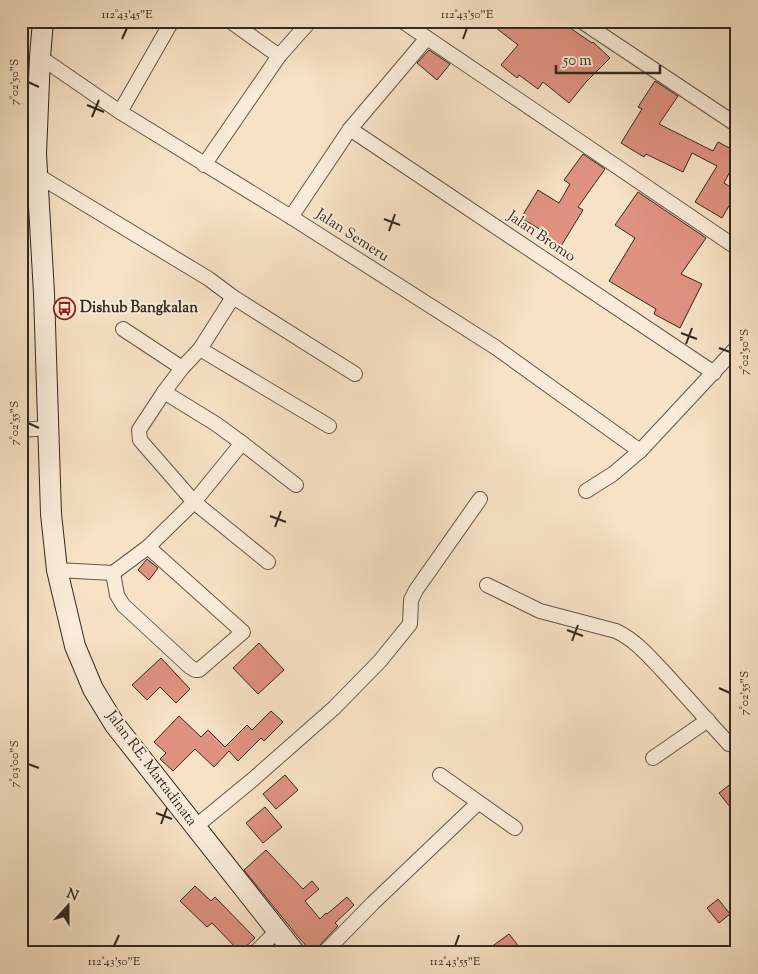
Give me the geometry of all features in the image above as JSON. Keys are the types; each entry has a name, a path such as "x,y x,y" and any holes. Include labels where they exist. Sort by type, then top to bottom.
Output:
{"main road":[{"name":"Jalan RE. Martadinata","path":"44,21 29,155 37,175 44,292 51,514 57,570 75,646 93,689 115,725 295,953"}],"street":[{"path":"120,112 172,21"},
{"path":"230,21 279,56"},
{"path":"204,164 279,56 310,21"},
{"path":"402,21 737,248"},
{"path":"581,21 737,125"},
{"path":"291,216 350,128 427,38"},
{"name":"Jalan Semeru","path":"40,58 120,112 291,216 495,348 640,452"},
{"name":"Jalan Bromo","path":"350,128 714,372"},
{"path":"37,175 209,279 233,297 355,374"},
{"path":"233,297 200,349 182,368 164,392 139,430 138,437 194,502 268,562"},
{"path":"123,329 182,368"},
{"path":"586,491 613,474 640,452 737,347"},
{"path":"200,349 329,426"},
{"path":"164,392 216,424 296,485"},
{"path":"21,430 48,428"},
{"path":"57,570 113,573 148,547 194,502 242,443"},
{"path":"195,827 334,708 380,661 410,624 411,600 416,590 480,500"},
{"path":"113,573 117,595 123,605 190,667 199,670 243,632 148,547"},
{"path":"487,585 540,611 616,631 627,636 637,644 729,744 737,746"},
{"path":"653,758 708,720"},
{"path":"440,774 478,803 516,828"},
{"path":"324,953 373,903 478,803"},
{"path":"255,953 278,930"}],"building":[{"path":"487,21 560,21 593,42 610,58 586,82 569,103 543,82 538,89 519,75 517,78 501,65 518,45"},
{"path":"429,50 450,64 437,80 417,63"},
{"path":"655,81 678,96 659,124 713,151 718,142 737,152 737,158 724,183 737,192 722,218 695,202 717,166 692,153 683,172 646,154 644,157 621,143 642,109 638,107"},
{"path":"583,154 605,169 578,207 583,210 558,251 538,240 543,231 521,218 538,190 559,203 570,184 564,180"},
{"path":"638,192 706,238 681,274 702,284 680,328 654,314 656,309 609,281 635,238 615,225"},
{"path":"147,559 158,568 149,580 138,570"},
{"path":"259,643 284,670 258,694 233,668"},
{"path":"161,658 190,689 176,703 160,687 147,700 132,685"},
{"path":"271,711 283,722 264,741 261,738 238,761 229,751 214,767 195,749 173,771 160,759 166,753 154,742 179,716 201,737 208,730 225,747 247,725 252,730"},
{"path":"285,775 298,790 276,809 263,794"},
{"path":"737,779 737,801 730,807 719,793"},
{"path":"265,807 282,827 263,843 246,823"},
{"path":"266,850 303,889 312,881 319,889 305,901 320,919 347,897 354,905 335,923 338,926 318,947 315,953 299,938 244,870"},
{"path":"195,886 211,901 215,897 255,938 240,952 212,923 207,927 180,901"},
{"path":"718,899 730,914 719,923 707,908"},
{"path":"509,934 524,953 483,953"}],"place":[{"name":"Dishub Bangkalan","path":"64,308"}]}
